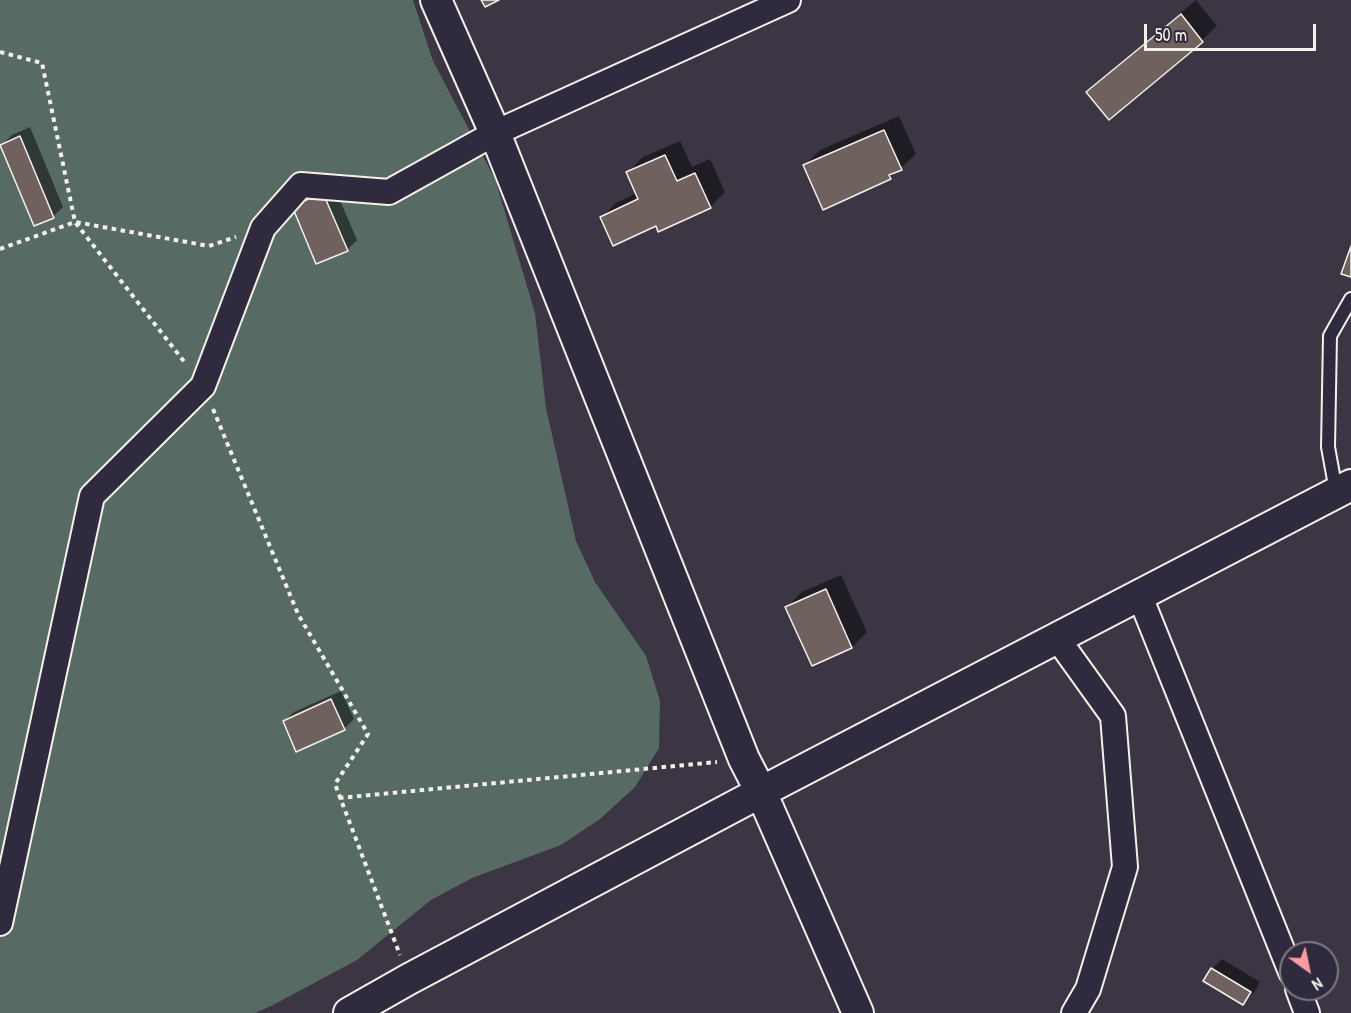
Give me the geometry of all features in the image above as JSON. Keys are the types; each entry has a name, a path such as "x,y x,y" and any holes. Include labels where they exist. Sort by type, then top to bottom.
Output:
{"street":[{"path":"436,0 495,133 744,759 761,792 858,1013"},
{"path":"0,923 92,496 203,386 263,228 301,185 389,192 495,133 788,0"},
{"path":"349,1013 761,792 1344,489"},
{"path":"1139,594 1279,942"},
{"path":"1057,638 1113,716 1125,867 1088,989 1074,1013"}],"lane":[{"path":"1344,489 1328,447 1330,336 1351,299"}],"path":[{"path":"0,52 42,63 75,222 203,386 298,614 368,734 334,784 409,979"},
{"path":"0,249 75,222 209,246 263,228"},
{"path":"339,798 744,759"}],"green space":[{"path":"0,0 413,0 433,61 495,179 535,313 546,408 576,541 595,582 646,656 660,701 659,748 635,787 600,819 561,845 472,878 431,900 357,960 255,1013 0,1013"}],"building":[{"path":"481,0 499,0 485,7"},
{"path":"1181,14 1203,42 1109,120 1086,92"},
{"path":"884,130 902,170 889,175 891,179 823,210 803,165"},
{"path":"20,136 54,218 34,226 0,145"},
{"path":"665,155 677,181 695,173 711,208 658,232 656,226 613,246 600,217 638,199 626,172"},
{"path":"323,193 348,251 316,264 292,206"},
{"path":"1351,246 1351,277 1341,274"},
{"path":"826,589 852,648 812,666 785,607"},
{"path":"331,699 345,730 296,752 283,721"},
{"path":"1211,968 1251,992 1243,1005 1203,981"}]}
